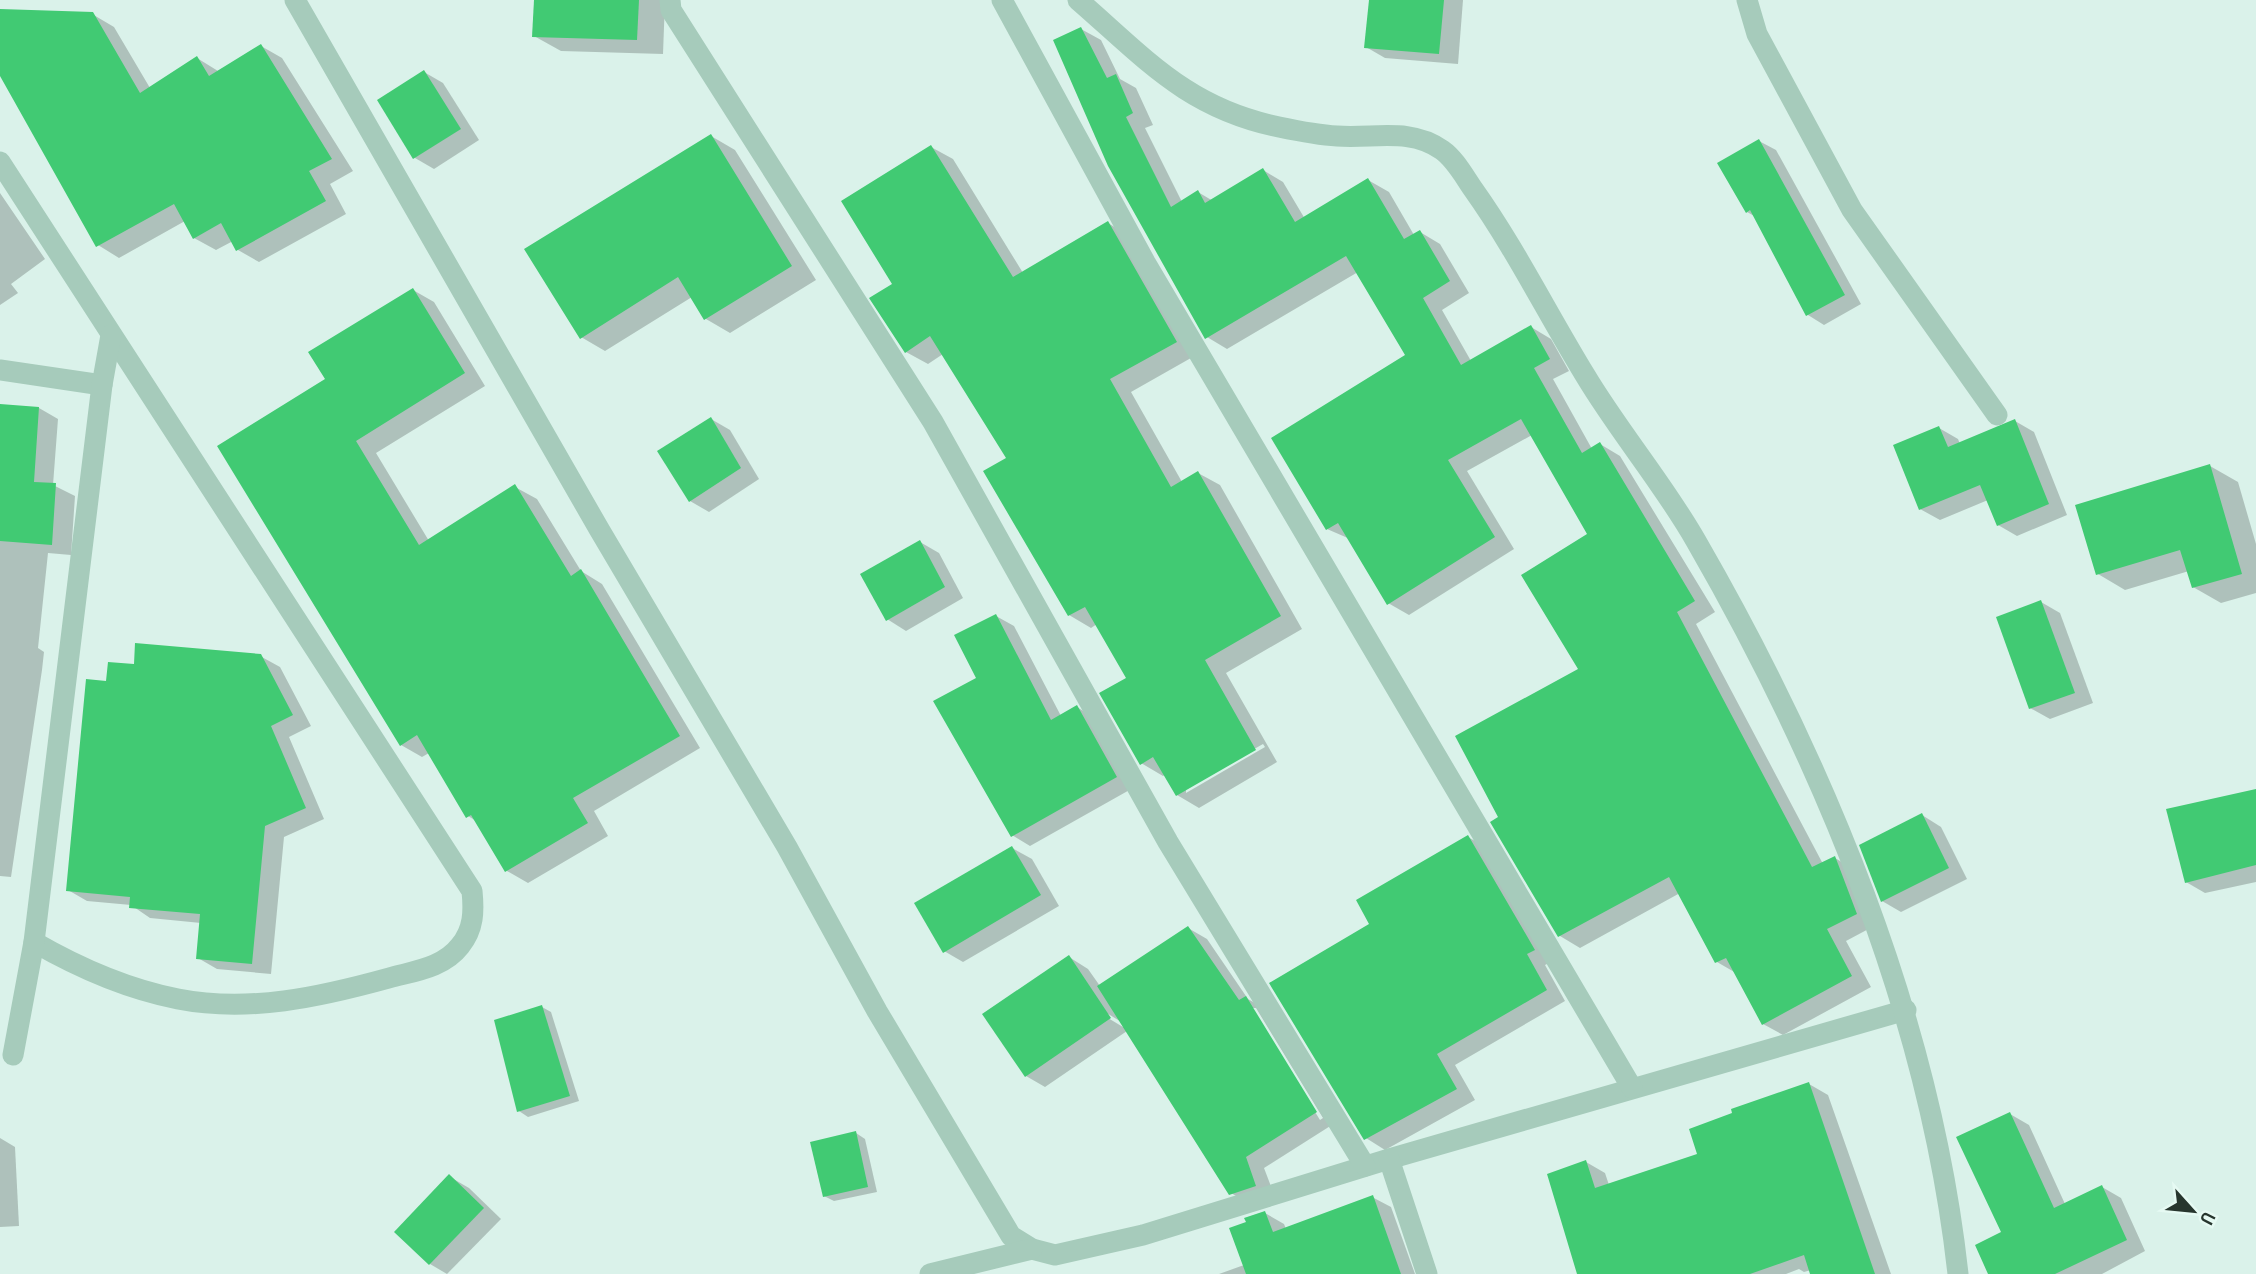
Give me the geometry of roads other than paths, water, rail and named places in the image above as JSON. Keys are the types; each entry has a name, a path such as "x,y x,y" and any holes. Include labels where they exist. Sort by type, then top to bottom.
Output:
{"street":[{"path":"295,0 599,529 787,847 877,1011 1011,1236 1032,1250 1055,1255 1143,1235 1365,1166 1906,1010"},
{"path":"670,0 671,10 933,422 1168,842 1365,1166"},
{"path":"1002,0 1145,262 1632,1088"},
{"path":"1078,0 1176,87 1219,110 1277,127 1338,136 1390,135 1421,138 1444,151 1458,167 1491,215 1587,379 1694,537 1753,645 1801,744 1846,852 1906,1010 1944,1167 1958,1274"},
{"path":"1747,0 1758,34 1852,210 1997,415"},
{"path":"0,162 472,891 474,919 460,946 438,964 299,1000 243,1004 180,999 134,988 70,963 34,942"},
{"path":"13,1055 34,942 102,385 111,335"},
{"path":"0,370 102,385"},
{"path":"1389,1159 1427,1274"},
{"path":"930,1274 1032,1250"}]}
